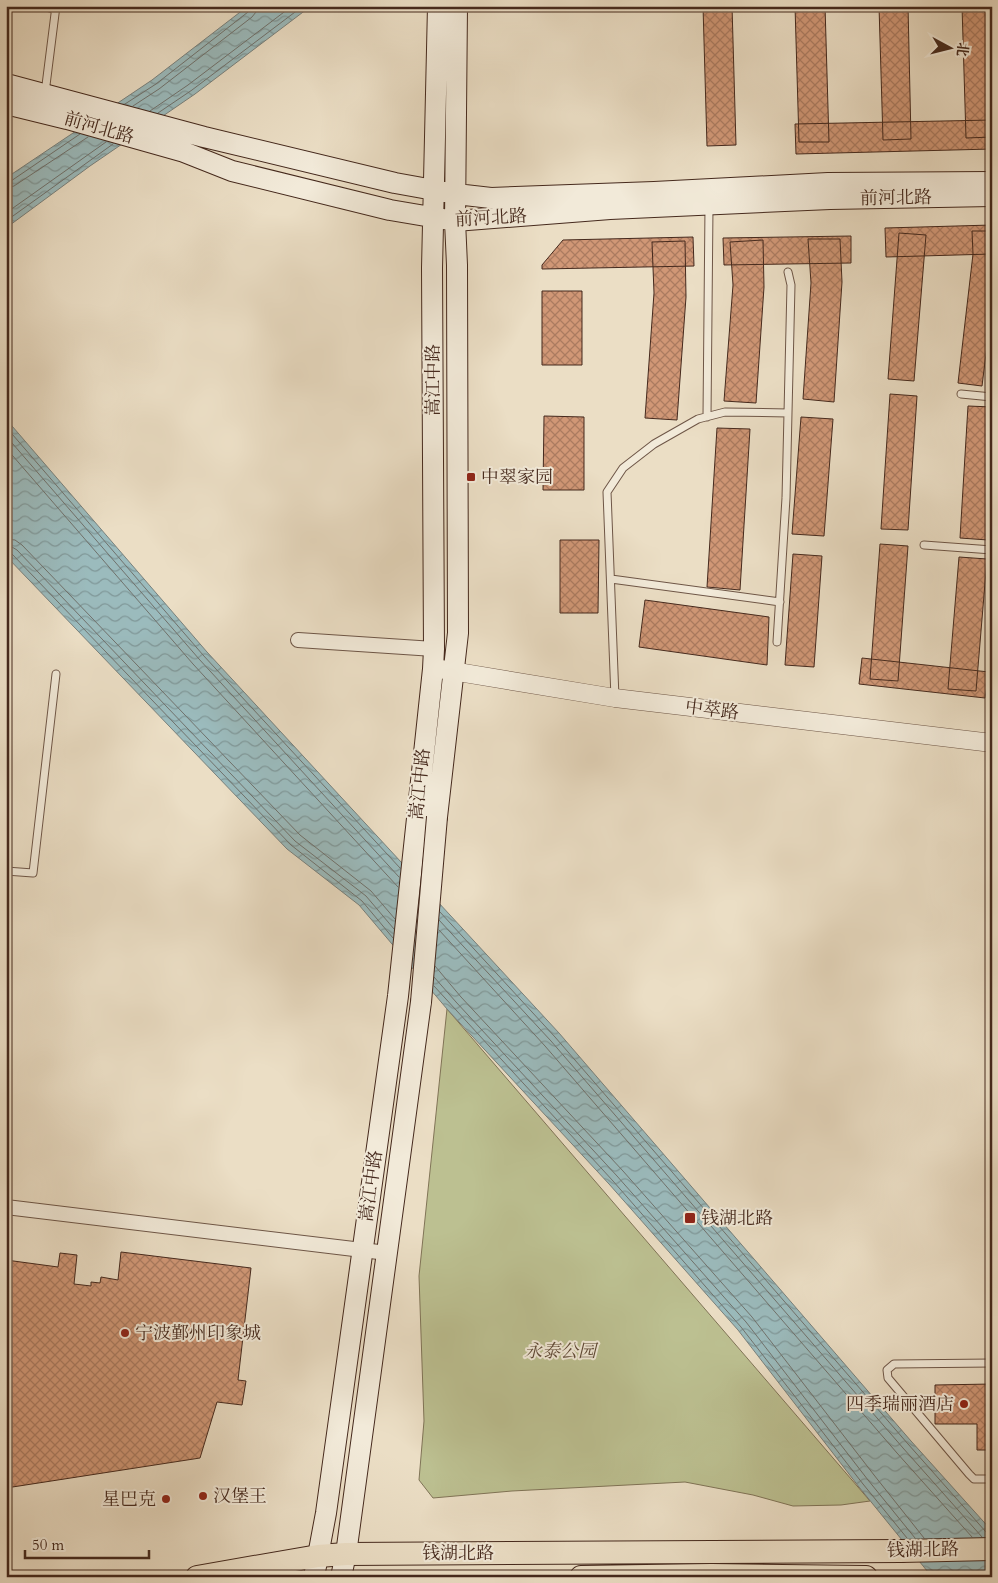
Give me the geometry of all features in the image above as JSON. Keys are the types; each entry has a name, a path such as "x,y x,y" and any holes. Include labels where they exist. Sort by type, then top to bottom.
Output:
{"main road":[{"name":"嵩江中路","path":"316,1566 326,1513 398,996 433,659 433,190 438,6"},
{"name":"嵩江中路","path":"341,1577 346,1554 421,1002 437,817 458,633 457,265 455,221 457,6"},
{"name":"前河北路","path":"6,84 67,119 184,152 232,171 390,210 455,221 610,209 710,204 830,199 992,196"},
{"name":"前河北路","path":"6,104 82,104 204,137 395,183 491,198 828,183 992,182"},
{"name":"钱湖北路","path":"196,1577 316,1566 346,1554 992,1549"},
{"name":"钱湖北路","path":"581,1577 711,1574 866,1577"}],"street":[{"path":"298,640 433,659"},
{"name":"中萃路","path":"433,659 454,670 482,677 615,698 992,743"},
{"path":"6,1207 387,1253"}],"lane":[{"path":"43,6 56,8 43,104"},
{"path":"707,416 710,204"},
{"path":"777,642 786,498 791,285 788,272"},
{"path":"960,394 992,398"},
{"path":"615,698 607,492 623,468 654,444 698,419 725,412 788,412"},
{"path":"924,545 992,550"},
{"path":"610,579 780,602"},
{"path":"6,871 33,873 56,674"},
{"path":"992,1363 894,1364 887,1370 888,1378 969,1474 974,1479 992,1478"}],"green space":[{"name":"永泰公园","path":"447,1009 870,1501 841,1505 793,1506 753,1495 685,1482 512,1491 433,1498 419,1480 424,1421 419,1276"}],"water":[{"path":"248,6 311,6 195,94 90,166 6,228 6,178 152,80"},
{"path":"6,419 207,652 559,1033 911,1441 992,1531 992,1577 932,1577 859,1487 738,1330 609,1184 447,1009 359,905 287,849 6,556"}],"building":[{"path":"703,6 732,6 736,145 707,146"},
{"path":"795,6 825,6 829,142 799,142"},
{"path":"879,6 908,6 911,139 883,140"},
{"path":"962,6 991,6 992,137 966,138"},
{"path":"992,120 992,149 796,154 795,124"},
{"path":"992,225 992,254 886,257 885,228"},
{"path":"972,231 992,231 992,305 982,386 958,383 973,254"},
{"path":"899,233 926,235 914,381 888,379"},
{"path":"851,236 851,263 724,265 723,238"},
{"path":"693,237 694,266 542,269 542,265 563,240"},
{"path":"808,239 840,239 842,282 834,402 803,399 811,283"},
{"path":"763,240 764,287 756,403 724,401 733,285 730,242"},
{"path":"685,241 686,297 677,420 645,418 654,293 652,242"},
{"path":"542,291 582,291 582,365 542,365"},
{"path":"890,394 917,396 908,530 881,529"},
{"path":"968,406 992,407 992,474 988,540 960,538"},
{"path":"544,416 584,417 584,490 543,490"},
{"path":"801,417 833,419 824,536 792,534"},
{"path":"717,428 750,429 740,590 707,587"},
{"path":"560,540 599,540 598,613 560,613"},
{"path":"880,544 908,546 898,681 870,679"},
{"path":"793,554 822,556 814,667 785,665"},
{"path":"959,557 987,559 976,691 948,689"},
{"path":"645,600 769,617 767,665 639,647"},
{"path":"862,658 989,672 985,698 859,684"},
{"name":"宁波鄞州印象城","path":"121,1252 251,1268 238,1380 246,1381 242,1405 217,1402 200,1458 6,1488 6,1260 58,1267 60,1253 77,1255 74,1284 91,1286 91,1282 100,1283 101,1277 118,1280"},
{"name":"四季瑞丽酒店","path":"992,1384 992,1450 977,1450 977,1424 935,1424 935,1385"}],"place":[{"name":"中翠家园","path":"471,477"},
{"name":"钱湖北路","path":"690,1218"},
{"name":"宁波鄞州印象城","path":"125,1333"},
{"name":"四季瑞丽酒店","path":"964,1404"},
{"name":"汉堡王","path":"203,1496"},
{"name":"星巴克","path":"166,1499"}]}
